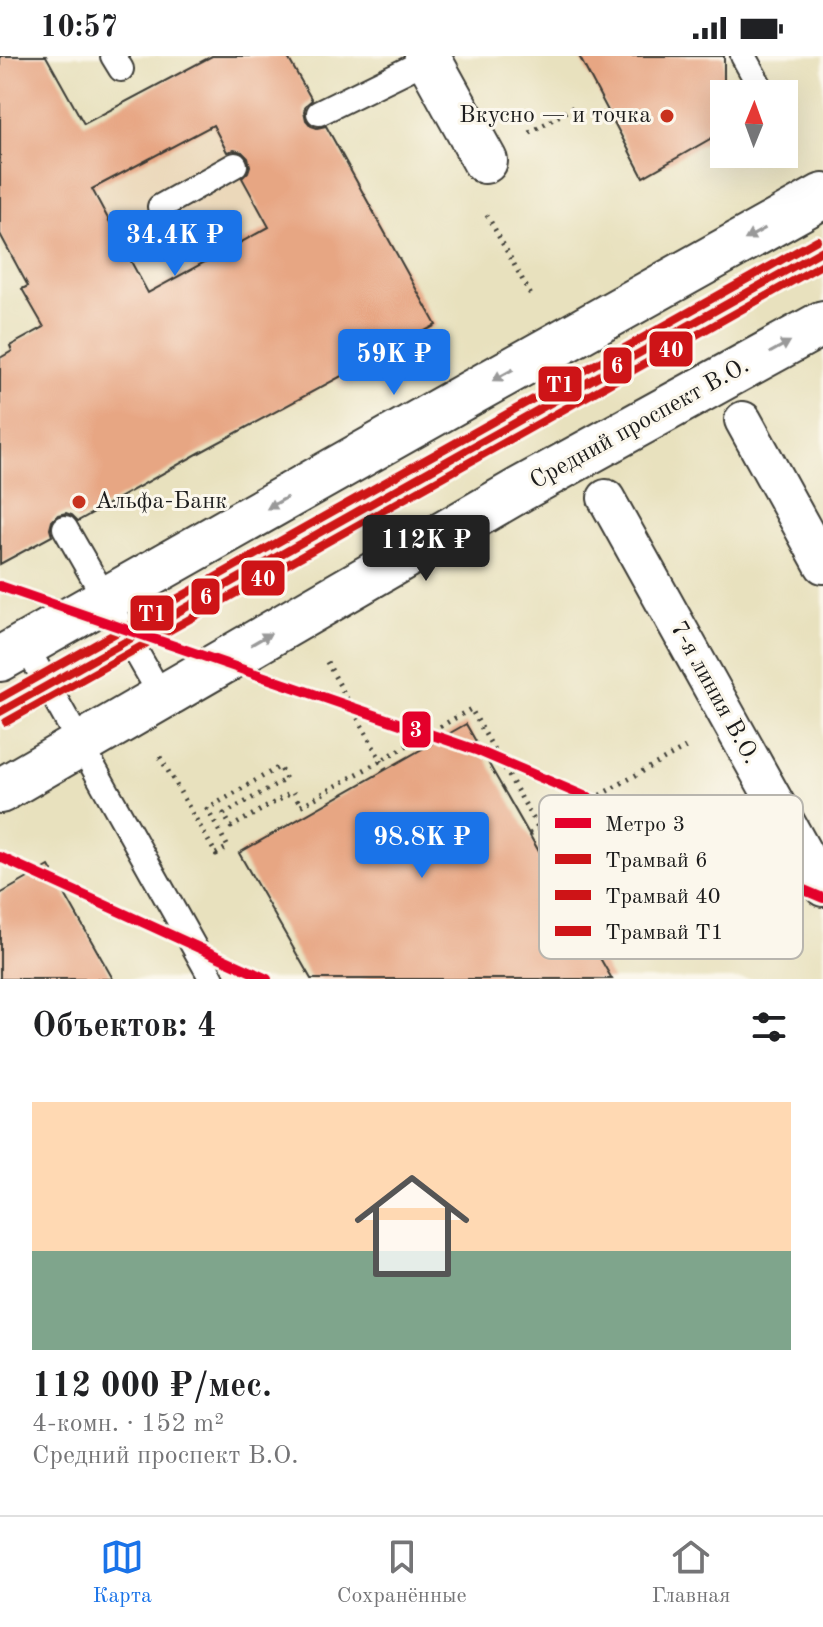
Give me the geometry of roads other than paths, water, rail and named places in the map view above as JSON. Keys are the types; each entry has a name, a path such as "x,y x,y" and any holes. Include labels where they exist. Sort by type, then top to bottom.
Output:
{"main road":[{"path":"428,58 485,161"},
{"path":"13,652 823,196"},
{"name":"Средний проспект В.О.","path":"0,791 521,489 823,323"}],"street":[{"path":"743,420 823,565"},
{"name":"7-я линия В.О.","path":"606,498 771,795"},
{"name":"7-я линия В.О.","path":"803,852 823,888"}],"lane":[{"path":"743,56 756,80"},
{"path":"319,113 428,58"},
{"path":"160,207 235,165"},
{"path":"65,528 162,697"},
{"path":"13,652 81,744 212,979"}],"metro line":[{"name":"3","path":"0,586 476,750 582,795"},
{"name":"3","path":"0,857 267,979"},
{"name":"3","path":"803,889 823,898"}],"tram line":[{"name":"Т1","path":"0,698 817,240"},
{"name":"6","path":"0,712 823,250"},
{"name":"40","path":"6,722 823,264"}],"place":[{"name":"Вкусно — и точка","path":"667,116"},
{"name":"Альфа-Банк","path":"79,502"}]}
